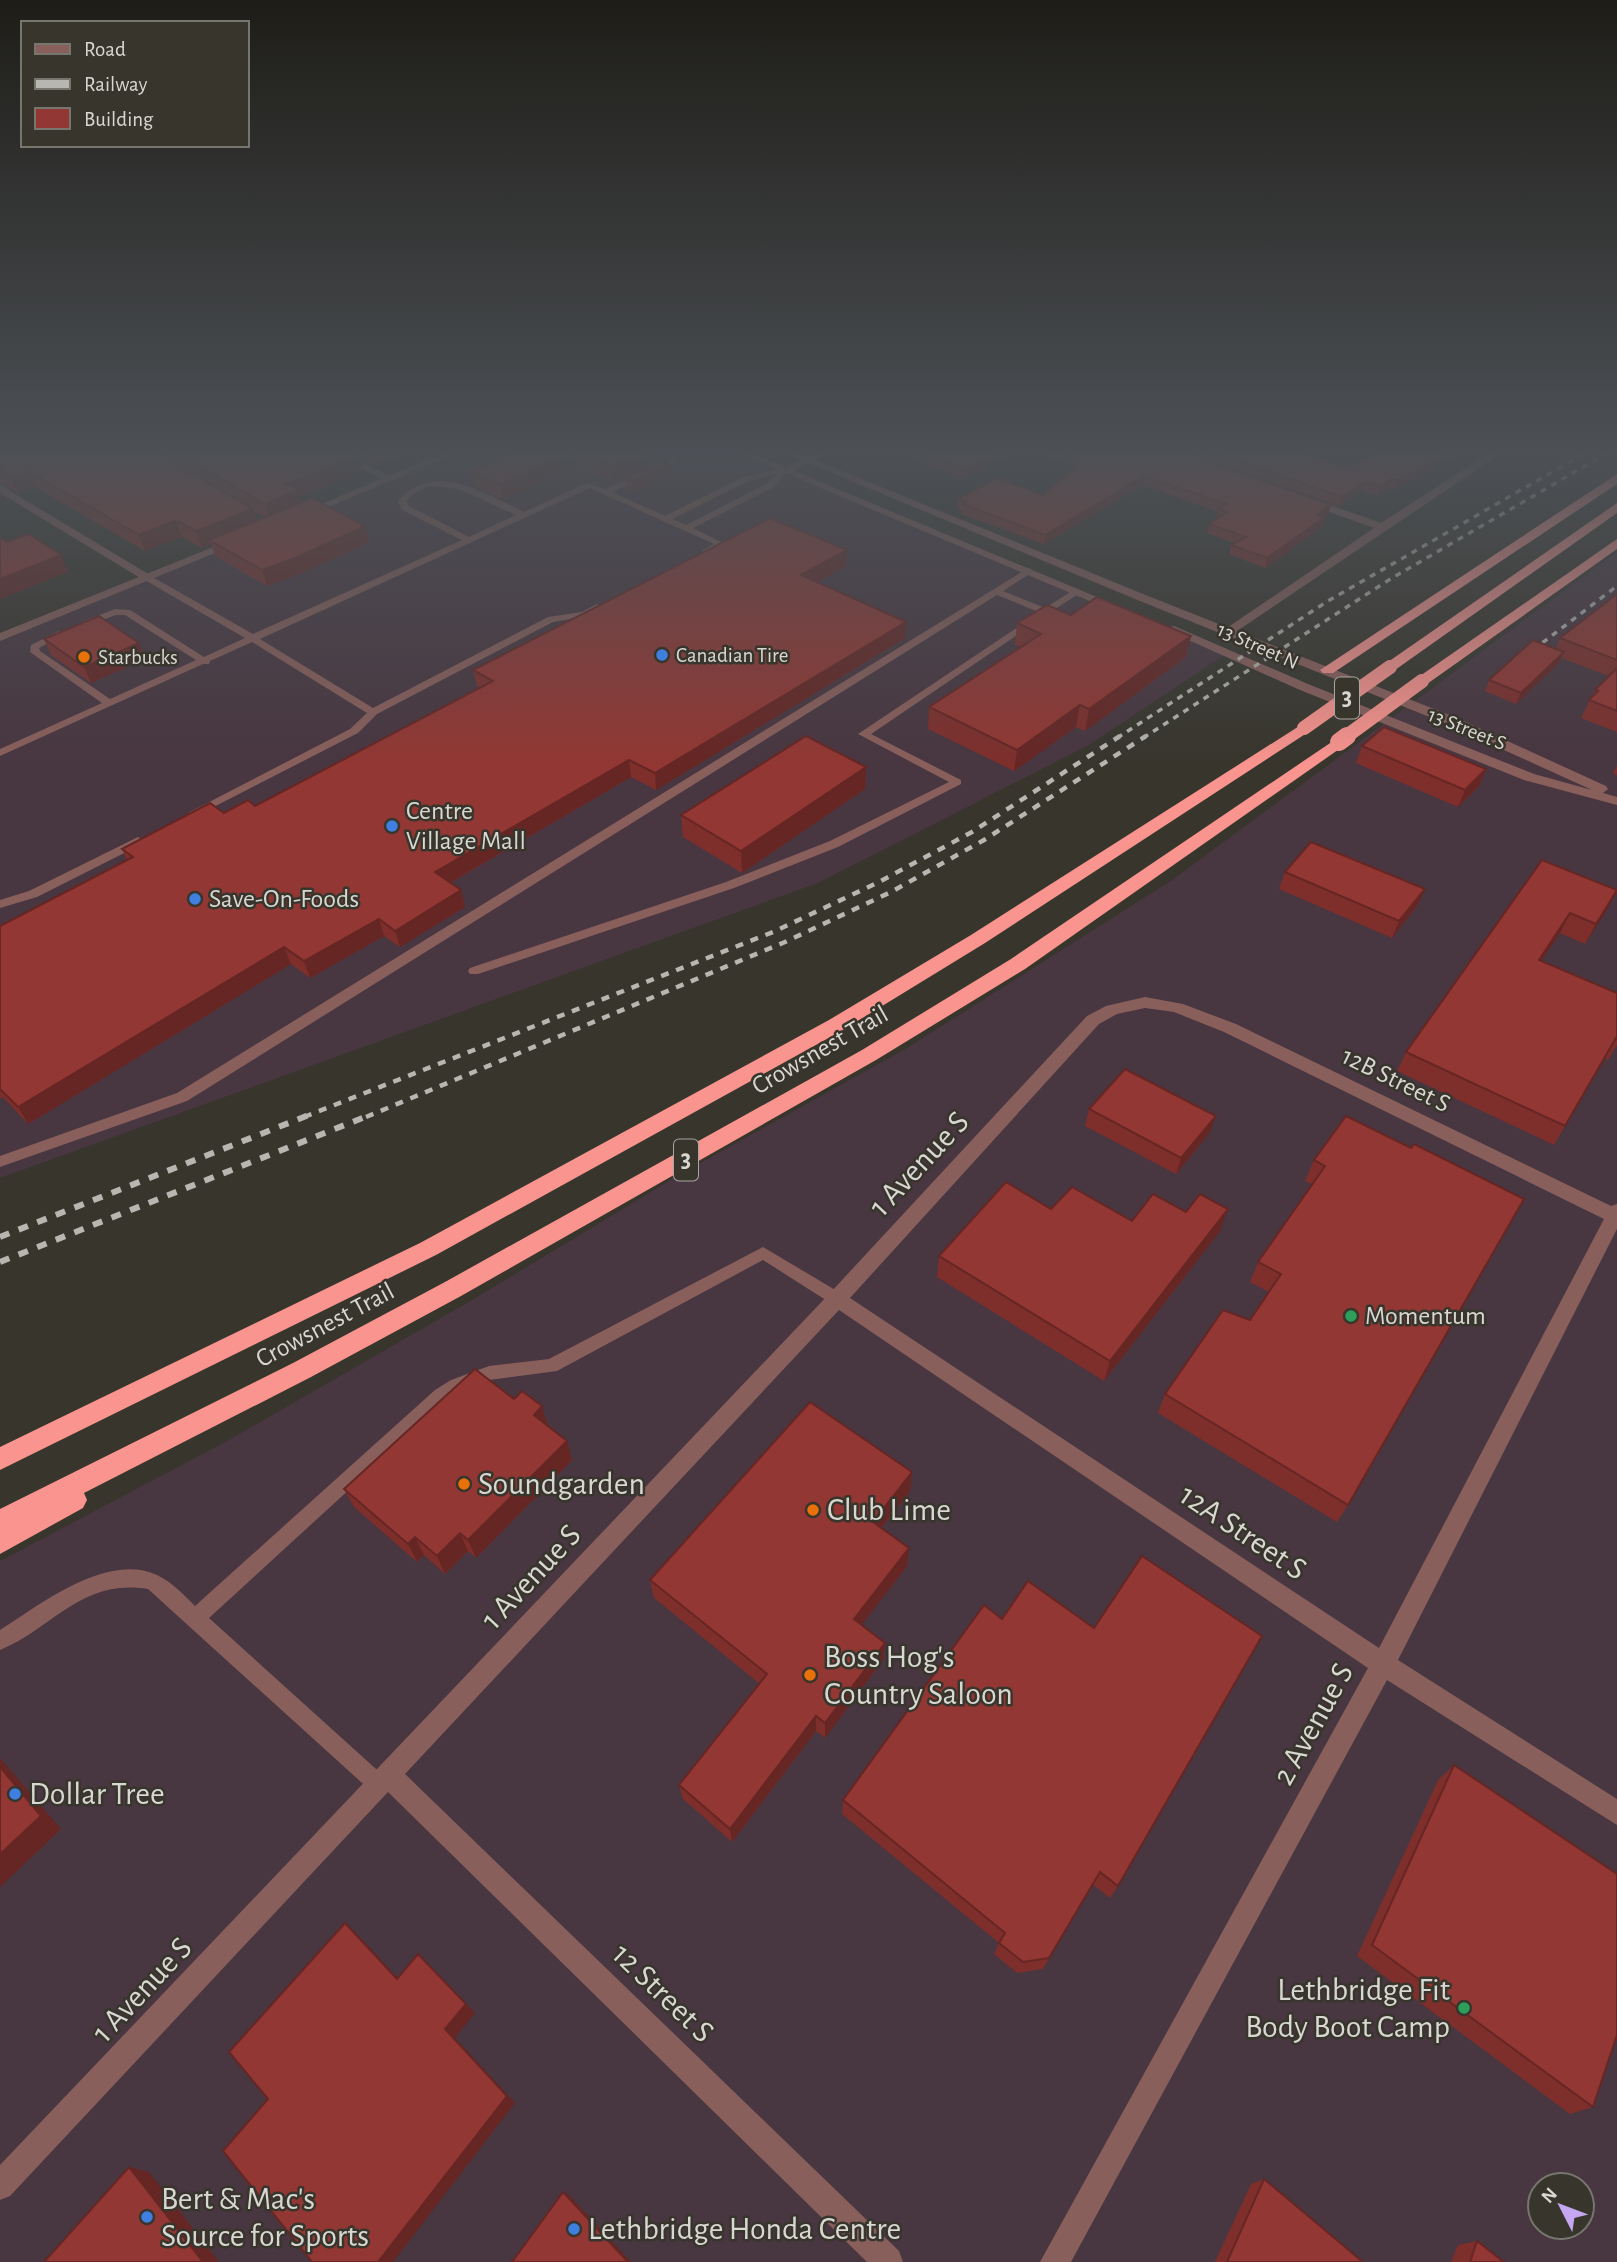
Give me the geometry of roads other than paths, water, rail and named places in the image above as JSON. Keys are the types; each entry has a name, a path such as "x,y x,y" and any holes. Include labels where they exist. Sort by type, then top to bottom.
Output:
{"highway":[{"path":"1328,670 1503,554"},
{"name":"Crowsnest Trail","path":"0,1459 428,1249 836,1025 978,939 1304,728 1551,554"},
{"name":"Crowsnest Trail","path":"0,1522 302,1370 500,1263 869,1055 1018,964 1339,742 1602,554"},
{"path":"0,1542 302,1370"},
{"path":"0,1448 134,1394"}],"street":[{"path":"108,554 146,577"},
{"path":"0,637 205,554"},
{"path":"986,554 1128,612"},
{"name":"13 Street N","path":"1035,554 1328,670"},
{"path":"1227,632 1343,554"},
{"name":"13 Street N","path":"1153,622 1304,687"},
{"name":"13 Street S","path":"1328,670 1521,749 1617,799"},
{"name":"13 Street S","path":"1304,687 1529,777 1617,799"},
{"name":"12B Street S","path":"1148,1001 1188,1011 1230,1028 1616,1215"},
{"name":"1 Avenue S","path":"0,2186 837,1298 1093,1020 1113,1007 1148,1001"},
{"name":"2 Avenue S","path":"1055,2262 1383,1664 1616,1215"},
{"name":"12A Street S","path":"837,1298 1383,1664 1617,1813"},
{"name":"12 Street S","path":"384,1780 888,2262"}],"lane":[{"path":"0,753 440,554"},
{"path":"0,1161 182,1097 1028,571"},
{"path":"146,577 373,712"},
{"path":"996,591 1046,612"},
{"path":"474,971 730,885 834,844 957,782 863,734 1078,591"},
{"path":"182,819 354,732 373,712 551,619 585,614 607,602"},
{"path":"110,704 35,652 34,647 115,612 127,612 205,662"},
{"path":"0,904 33,894 145,837"},
{"path":"195,1618 441,1395 457,1385 489,1373 551,1366 763,1253 837,1298"},
{"path":"0,1641 77,1594 101,1583 126,1578 146,1579 159,1585 384,1780"}],"railway":[{"path":"1117,738 1328,601 1410,554"},
{"path":"1143,738 1434,554"},
{"path":"1533,650 1617,586"},
{"path":"304,1117 773,932 877,883 972,832 1120,736"},
{"path":"366,1117 785,942 891,892 984,840 1146,736"},
{"path":"0,1237 309,1115"},
{"path":"0,1262 370,1115"}],"place":[{"name":"Canadian Tire","path":"662,655"},
{"name":"Starbucks","path":"84,657"},
{"name":"Centre Village Mall","path":"392,826"},
{"name":"Save-On-Foods","path":"195,899"},
{"name":"Momentum","path":"1351,1316"},
{"name":"Soundgarden","path":"464,1484"},
{"name":"Club Lime","path":"813,1510"},
{"name":"Boss Hog's Country Saloon","path":"810,1675"},
{"name":"Dollar Tree","path":"15,1794"},
{"name":"Lethbridge Fit Body Boot Camp","path":"1464,2008"},
{"name":"Bert & Mac's Source for Sports","path":"147,2217"},
{"name":"Lethbridge Honda Centre","path":"574,2229"}]}
